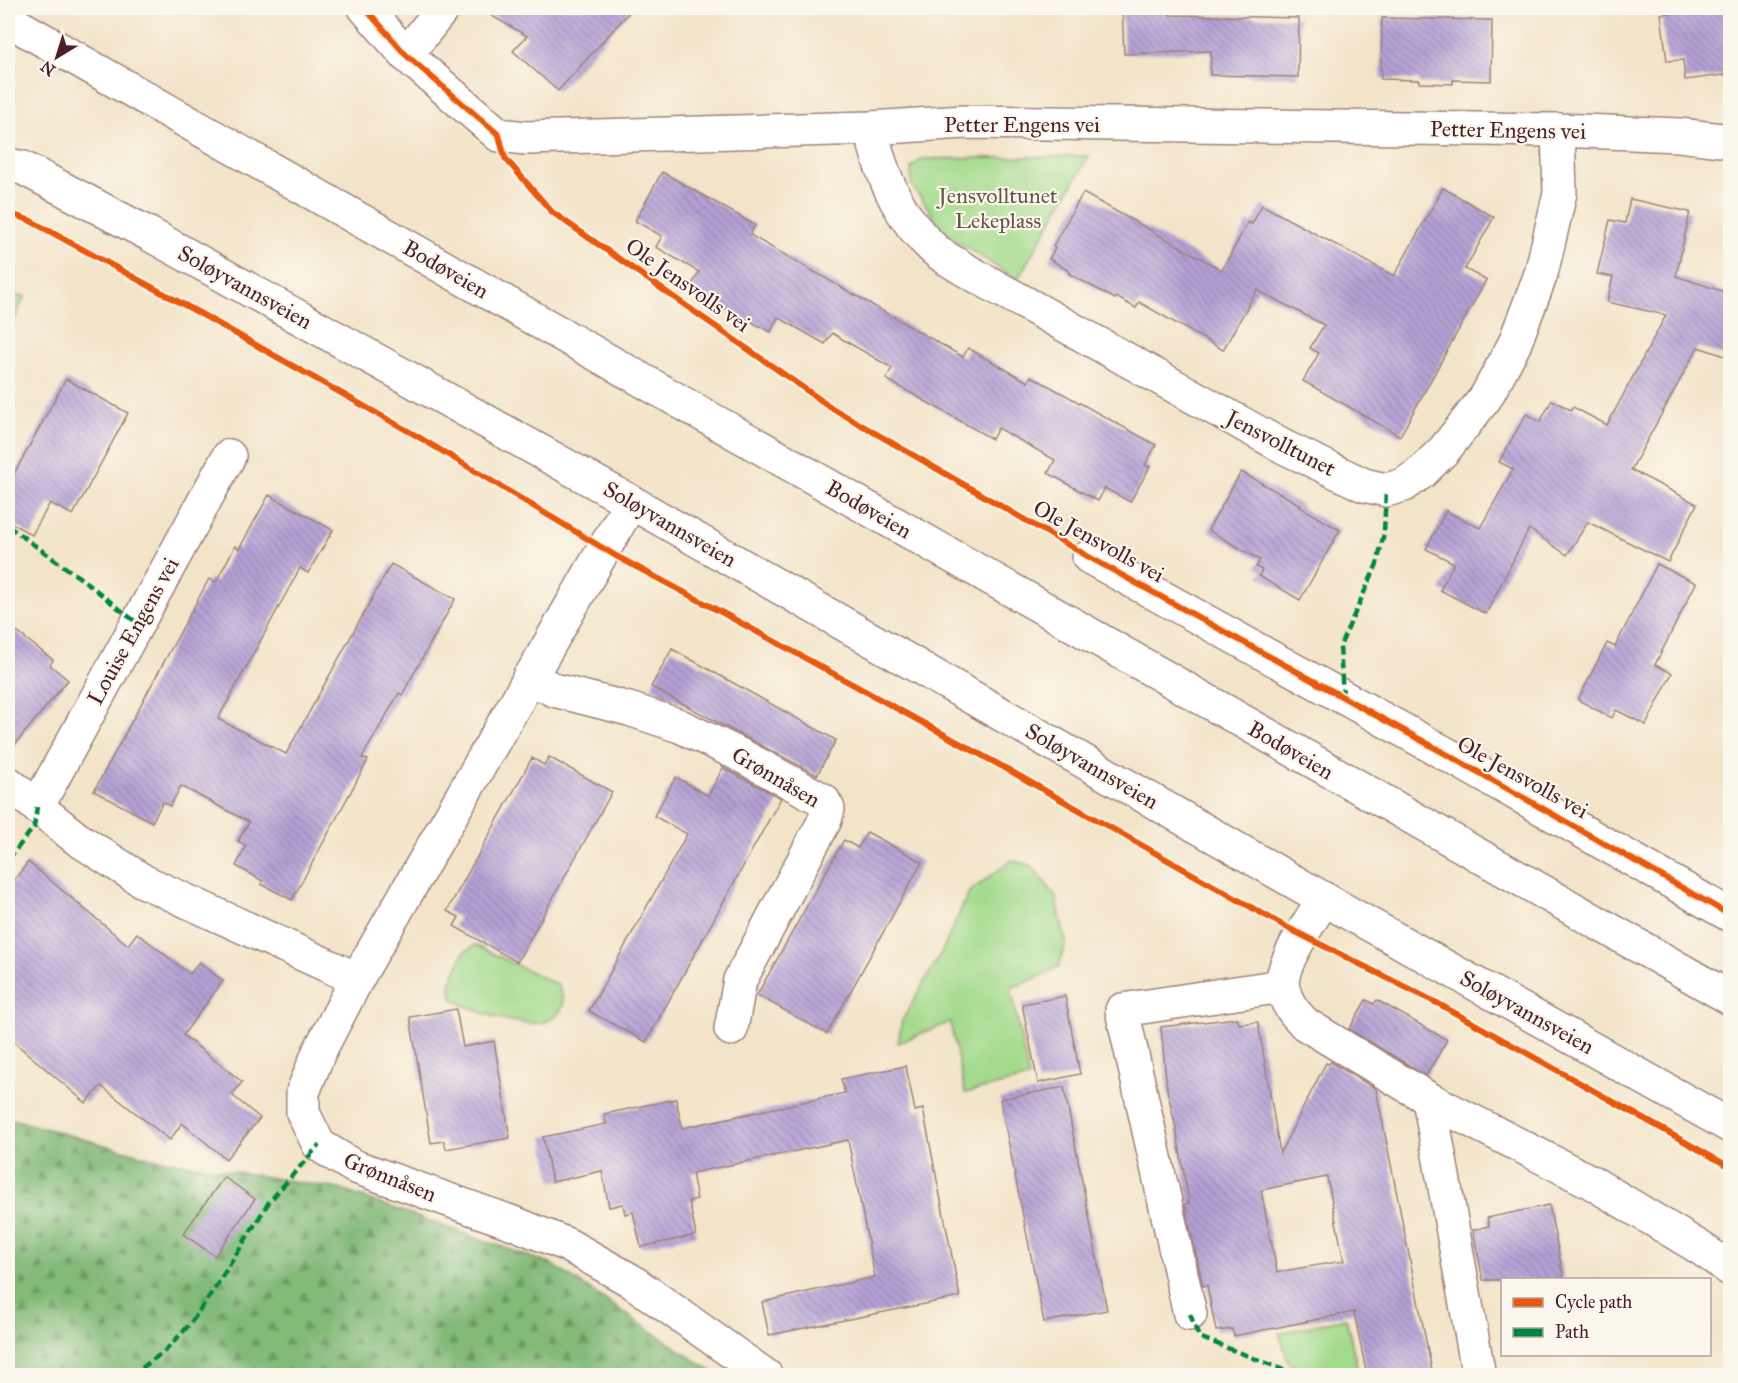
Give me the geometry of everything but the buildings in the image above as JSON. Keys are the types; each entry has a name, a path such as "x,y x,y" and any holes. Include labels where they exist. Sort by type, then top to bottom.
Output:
{"street":[{"name":"Petter Engens vei","path":"365,8 406,55 499,135 509,137 871,128 976,122 1558,130 1679,135 1731,141"},
{"path":"406,55 443,8"},
{"name":"Bodøveien","path":"8,20 1731,998"},
{"name":"Jensvolltunet","path":"871,128 877,156 899,207 918,232 936,250 962,268 1284,447 1364,485 1386,489 1404,485 1422,472 1445,449 1486,397 1514,345 1541,274 1560,193 1558,130"},
{"name":"Soløyvannsveien","path":"8,165 23,168 149,234 632,502 1324,899 1731,1126"},
{"name":"Louise Engens vei","path":"37,807 229,456"},
{"name":"Grønnåsen","path":"632,502 357,979 319,1052 303,1092 303,1113 318,1145 353,1166 568,1245 630,1280 766,1376"},
{"name":"Ole Jensvolls vei","path":"1089,557 1457,760 1731,915"},
{"name":"Grønnåsen","path":"529,678 554,690 629,709 680,726 823,800 828,809 825,820 740,980 731,1029"},
{"path":"8,783 76,838 143,881 357,979"},
{"path":"1324,899 1288,962 1282,986 1290,1008 1305,1024 1429,1099 1591,1182 1731,1269"},
{"path":"1190,1314 1122,1010 1282,986"},
{"path":"1429,1099 1479,1376"}],"green space":[{"name":"Jensvolltunet Lekeplass","path":"1089,156 1017,280 946,234 911,184 911,168 922,159"},
{"path":"25,296 8,333 8,297"},
{"path":"1012,860 1032,866 1056,897 1066,942 1059,966 1011,988 1029,1078 965,1093 950,1022 898,1043 902,1021 942,951 969,892"},
{"path":"475,945 558,985 563,1002 560,1011 551,1019 539,1023 524,1023 492,1016 453,999 450,984 464,952"},
{"path":"8,1118 152,1158 339,1189 553,1265 717,1375 8,1375"},
{"path":"1346,1318 1359,1375 1316,1375 1289,1363 1279,1333"}],"marked path":[{"path":"1343,697 1340,646 1377,564 1384,533 1386,490"},
{"path":"8,526 87,583 137,623"},
{"path":"8,860 34,827 37,807"},
{"path":"131,1376 166,1350 190,1324 269,1202 319,1145"},
{"path":"1190,1314 1199,1337 1300,1376"}],"cycle path":[{"path":"365,8 406,55 499,135 505,158 552,212 832,408 1089,557 1457,760 1730,915"},
{"path":"8,213 29,220 201,314 417,436 616,556 1005,768 1286,927 1439,1004 1730,1167"}]}
